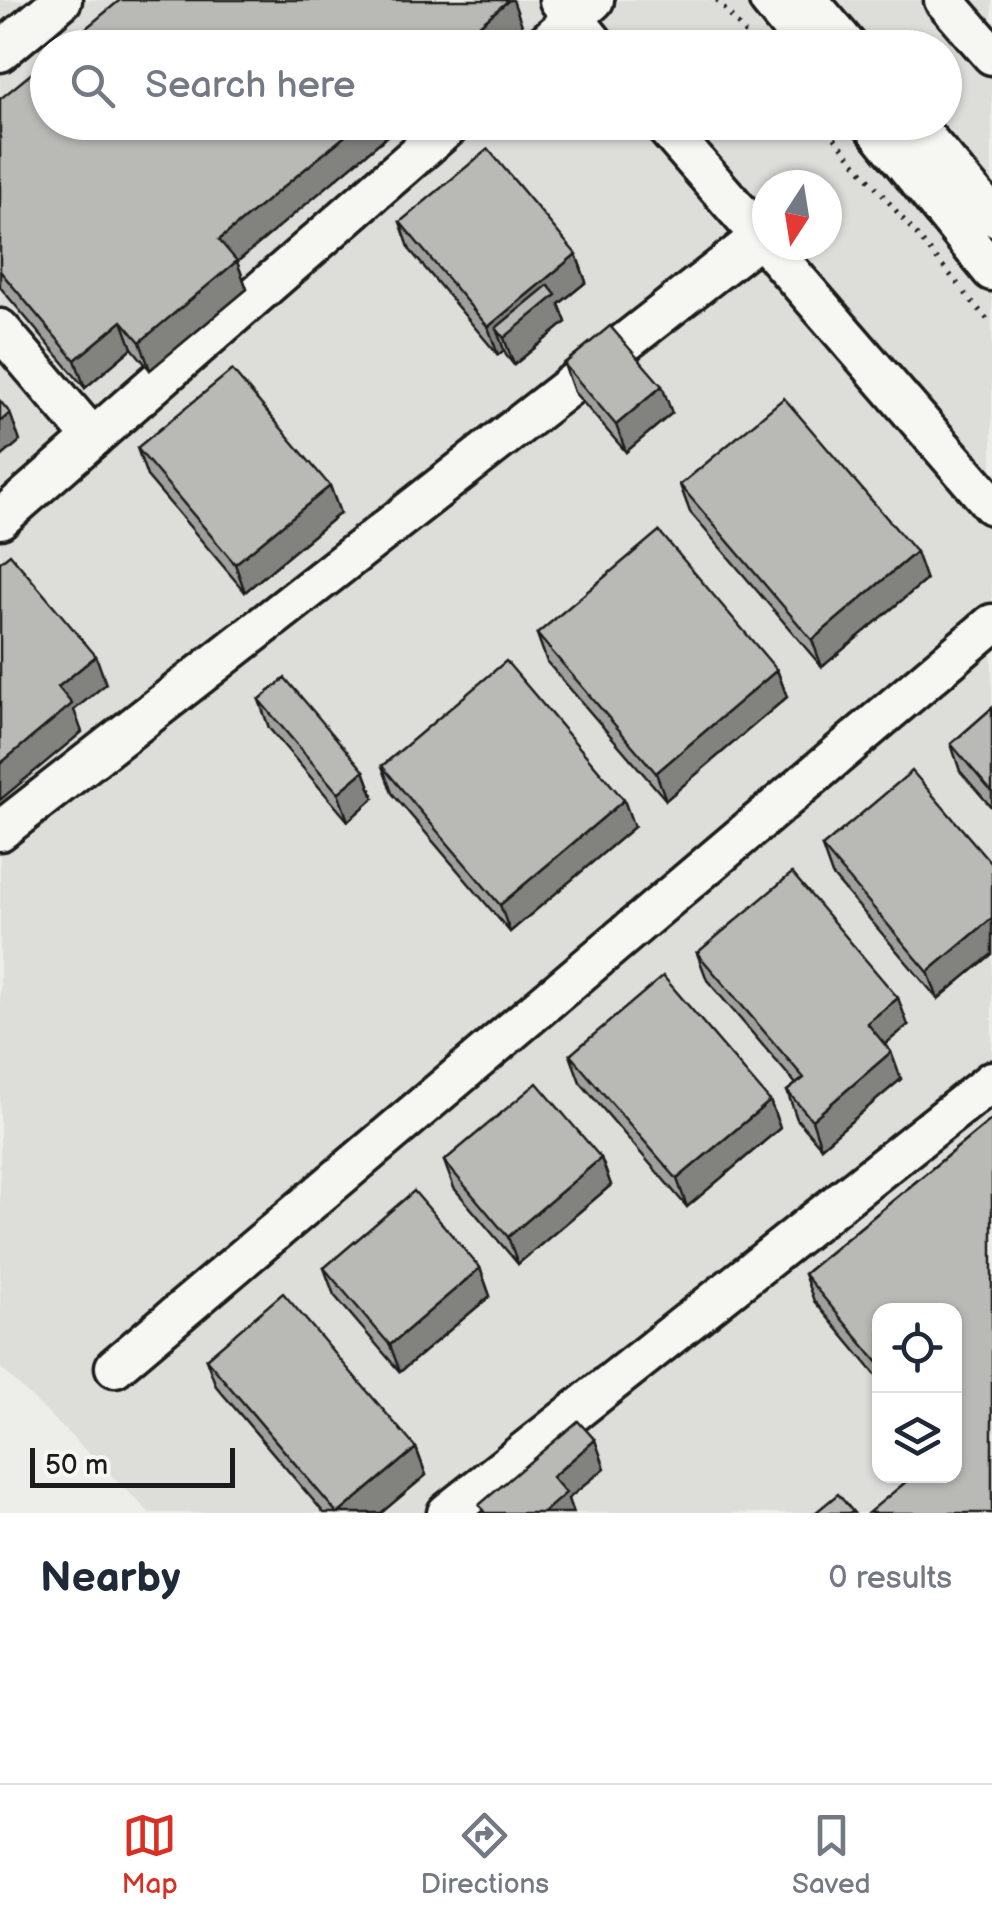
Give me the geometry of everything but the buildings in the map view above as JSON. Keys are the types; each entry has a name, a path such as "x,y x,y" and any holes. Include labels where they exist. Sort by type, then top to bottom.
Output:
{"street":[{"path":"0,52 62,0"},
{"path":"768,0 793,30"},
{"path":"808,0 833,30"},
{"path":"555,30 576,6 589,30"},
{"path":"967,8 992,56"},
{"path":"0,519 433,140"},
{"path":"677,140 752,227"},
{"path":"886,140 992,271"},
{"path":"927,140 992,216"},
{"path":"0,831 752,252"},
{"path":"781,260 992,505"},
{"path":"0,329 93,438"},
{"path":"115,1367 992,624"},
{"path":"447,1513 992,1081"}],"path":[{"path":"717,0 743,30"},
{"path":"836,140 992,325"}],"shaded area":[{"path":"0,0 992,0 992,1513 150,1513 0,1367"}]}
